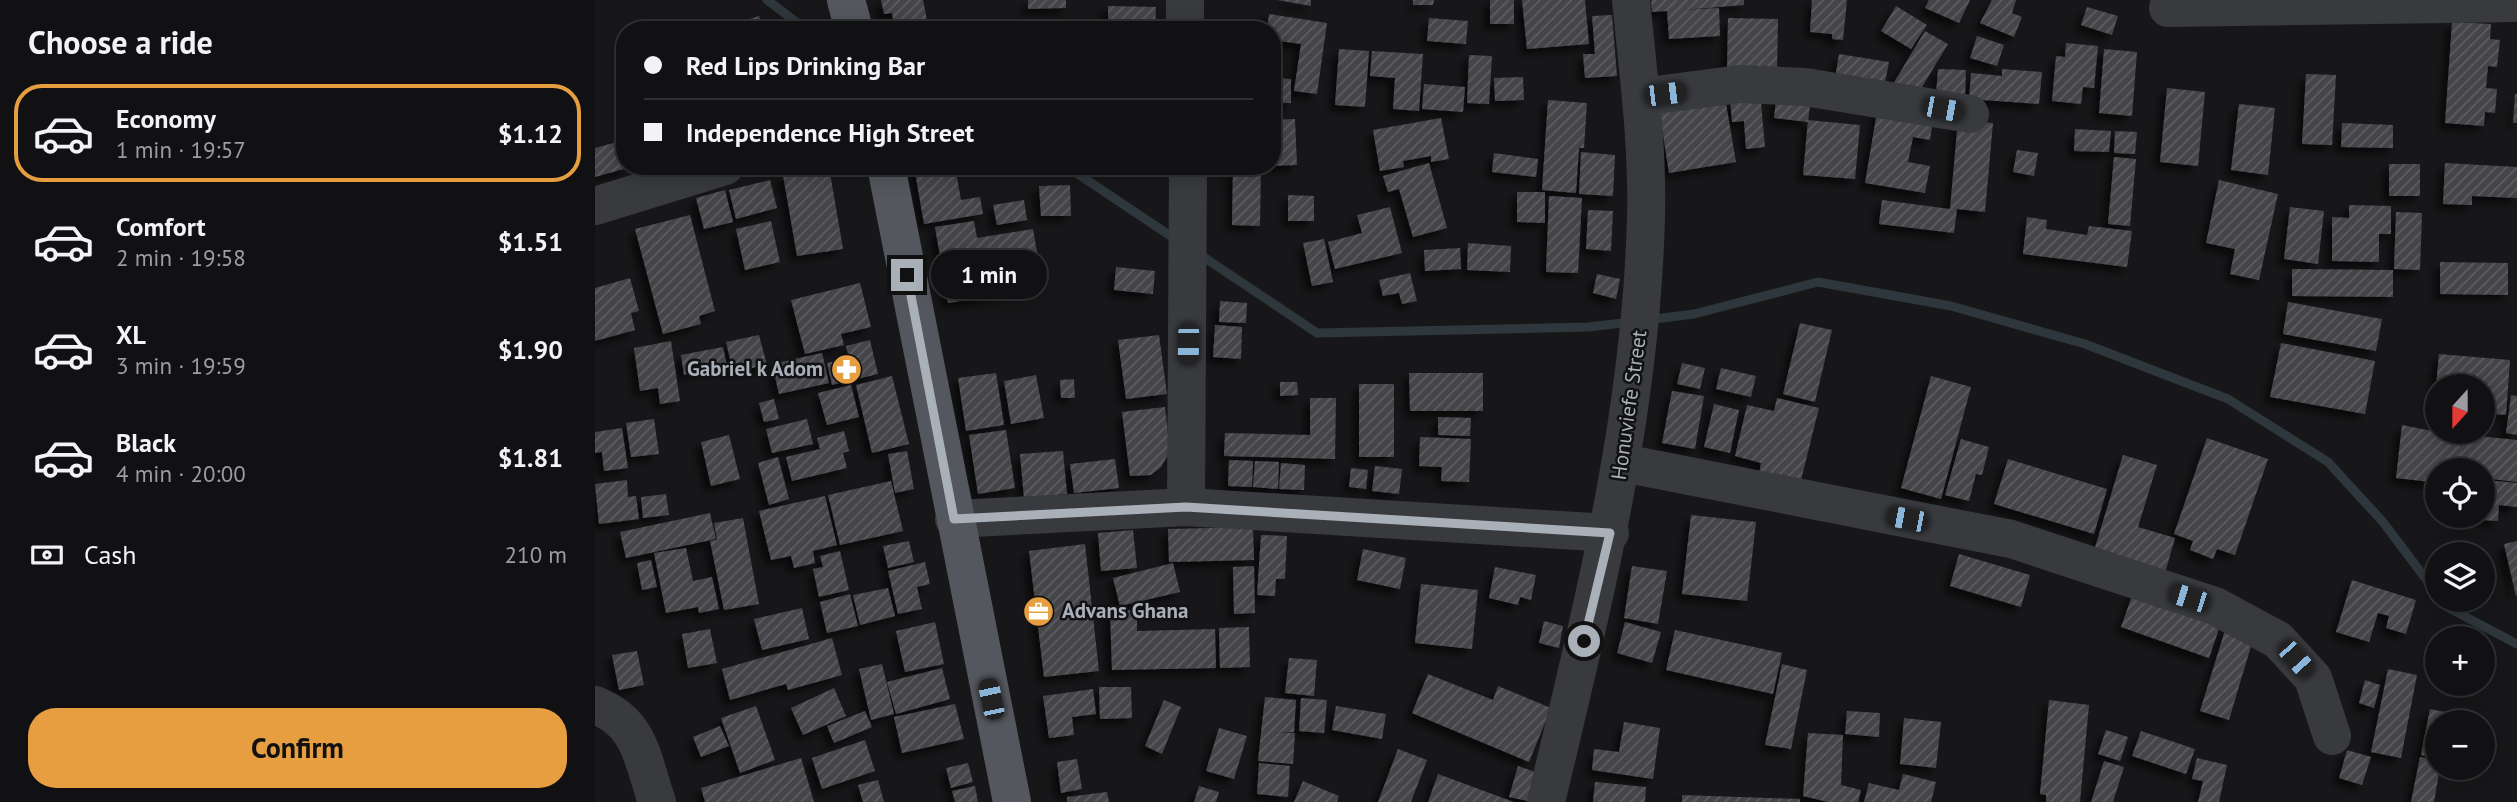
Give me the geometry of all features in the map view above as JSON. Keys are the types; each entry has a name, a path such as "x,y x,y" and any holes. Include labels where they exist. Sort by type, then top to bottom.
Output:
{"main road":[{"path":"846,0 852,21"},
{"path":"888,175 1012,802"}],"street":[{"path":"1185,0 1185,21"},
{"name":"Honuviefe Street","path":"1546,802 1610,533 1623,463 1640,321 1647,215 1631,0"},
{"path":"2168,8 2517,3"},
{"path":"1640,97 1740,84 1805,87 1970,114"},
{"path":"595,206 696,175"},
{"path":"1186,507 1188,175"},
{"path":"1623,463 2011,539 2215,606 2279,640 2313,678 2332,736"},
{"path":"954,519 1186,507 1610,533"},
{"path":"595,705 614,712 631,729 657,802"}],"building":[{"path":"881,0 923,0 927,21 893,21 892,13 884,14"},
{"path":"1028,0 1066,0 1066,8 1028,9"},
{"path":"1277,0 1311,0 1311,6"},
{"path":"1413,0 1434,0 1433,5 1413,5"},
{"path":"1490,0 1514,0 1514,24 1490,24"},
{"path":"1522,0 1585,0 1589,44 1527,49"},
{"path":"1651,0 1744,0 1744,5 1682,10 1719,8 1720,36 1669,39 1667,11 1652,12"},
{"path":"1812,0 1847,0 1843,40 1832,39 1832,34 1810,32"},
{"path":"1929,0 1970,0 1959,23 1925,8"},
{"path":"1992,0 2016,0 2012,13 2022,17 2014,37 1980,23"},
{"path":"1108,6 1156,7 1155,21 1108,21"},
{"path":"1896,6 1927,25 1911,49 1881,31"},
{"path":"2087,7 2118,16 2112,35 2081,25"},
{"path":"1269,14 1327,23 1317,94 1294,91 1301,44 1281,41 1281,21 1268,21"},
{"path":"1612,15 1617,76 1585,78 1583,54 1595,54 1592,16"},
{"path":"759,16 761,21 743,21"},
{"path":"1429,18 1468,21 1466,44 1427,41"},
{"path":"1728,18 1778,19 1777,73 1727,71"},
{"path":"2452,22 2491,24 2490,39 2500,40 2497,67 2488,66 2486,88 2497,89 2495,113 2485,112 2484,126 2445,123"},
{"path":"1925,31 1948,44 1916,97 1893,84"},
{"path":"1977,36 2004,45 1997,66 1970,58"},
{"path":"2066,43 2098,46 2094,88 2083,87 2081,104 2052,101 2056,56 2065,57"},
{"path":"1339,49 1369,51 1365,107 1335,105"},
{"path":"2104,49 2137,52 2132,116 2099,113"},
{"path":"1372,51 1423,54 1419,111 1393,109 1395,78 1370,76"},
{"path":"1839,54 1889,62 1884,87 1835,79"},
{"path":"1469,55 1492,56 1489,104 1467,103"},
{"path":"1938,69 1966,70 1965,97 1936,95"},
{"path":"2002,69 2042,72 2039,104 1969,99 1971,73 2002,76"},
{"path":"2306,74 2336,75 2332,145 2302,144"},
{"path":"1523,77 1524,100 1495,101 1494,78"},
{"path":"1281,78 1291,79 1291,103 1281,103"},
{"path":"1424,84 1465,87 1463,112 1422,109"},
{"path":"2167,88 2205,92 2198,166 2160,162"},
{"path":"1777,92 1811,96 1808,122 1774,118"},
{"path":"2515,94 2517,123 2513,123"},
{"path":"1725,98 1736,162 1669,173 1659,108"},
{"path":"1730,98 1761,103 1765,147 1746,149 1744,121 1732,122"},
{"path":"1548,100 1587,103 1584,148 1579,148 1576,193 1542,190"},
{"path":"2239,104 2275,108 2268,175 2231,170"},
{"path":"1878,106 1934,115 1930,140 1913,137 1908,162 1930,166 1925,193 1865,183"},
{"path":"1441,118 1449,159 1431,162 1431,156 1403,161 1404,167 1380,171 1373,130"},
{"path":"1295,119 1297,165 1281,166 1281,120"},
{"path":"1808,120 1860,125 1855,179 1803,175"},
{"path":"1958,120 1993,123 1985,212 1957,209 1954,233 1879,224 1882,200 1950,209"},
{"path":"2342,123 2393,125 2393,148 2341,147"},
{"path":"2075,129 2111,131 2109,152 2074,151"},
{"path":"2115,131 2137,132 2135,154 2114,153"},
{"path":"616,142 616,171 595,177 595,148"},
{"path":"2017,150 2038,153 2034,176 2013,172"},
{"path":"1581,152 1615,155 1613,196 1579,194"},
{"path":"1494,153 1538,159 1536,177 1492,172"},
{"path":"2114,157 2136,159 2130,226 2108,224"},
{"path":"1429,163 1447,228 1413,237 1399,189 1388,192 1383,176"},
{"path":"2445,163 2517,167 2517,198 2472,196 2472,205 2443,204"},
{"path":"2389,164 2420,164 2420,196 2389,196"},
{"path":"783,175 830,175 843,249 797,256"},
{"path":"916,175 957,175 961,200 980,197 983,214 924,224"},
{"path":"1233,175 1261,175 1260,226 1232,225"},
{"path":"770,180 777,208 736,219 729,190"},
{"path":"2219,180 2278,194 2259,280 2230,274 2235,249 2206,243"},
{"path":"1070,185 1071,216 1041,216 1039,186"},
{"path":"725,190 733,222 704,229 696,198"},
{"path":"1517,192 1545,192 1545,223 1517,222"},
{"path":"1288,195 1314,196 1314,221 1288,221"},
{"path":"1549,196 1582,198 1578,273 1546,272"},
{"path":"1024,200 1027,220 997,225 993,205"},
{"path":"2349,205 2391,206 2391,234 2379,234 2379,262 2332,261 2332,217 2349,218"},
{"path":"1390,207 1402,253 1335,269 1328,242 1362,233 1357,215"},
{"path":"2290,207 2324,211 2318,264 2284,259"},
{"path":"1588,210 1613,211 1611,251 1586,249"},
{"path":"2396,212 2422,213 2420,270 2394,269"},
{"path":"690,215 715,311 699,316 701,324 663,334 635,229"},
{"path":"2027,217 2047,220 2046,229 2087,235 2089,226 2132,231 2127,267 2023,254"},
{"path":"771,221 780,262 745,270 736,229"},
{"path":"974,221 977,238 1033,229 1043,287 948,303 935,227"},
{"path":"1324,239 1333,282 1312,286 1303,243"},
{"path":"1468,243 1511,246 1510,272 1467,270"},
{"path":"1460,248 1461,269 1425,271 1424,250"},
{"path":"2440,262 2508,263 2508,295 2440,294"},
{"path":"1116,267 1155,271 1153,294 1114,290"},
{"path":"2292,269 2393,270 2393,297 2292,296"},
{"path":"1410,273 1417,301 1402,304 1399,293 1383,296 1379,280"},
{"path":"1597,274 1620,279 1616,299 1593,293"},
{"path":"630,278 639,311 631,313 635,330 595,341 595,288"},
{"path":"860,283 871,327 841,334 844,345 805,354 791,300"},
{"path":"1220,301 1247,303 1246,323 1219,322"},
{"path":"2288,302 2382,319 2376,351 2283,334"},
{"path":"1800,323 1832,330 1815,402 1783,394"},
{"path":"1215,325 1242,327 1241,359 1213,357"},
{"path":"759,335 767,365 733,372 726,342"},
{"path":"1159,335 1167,394 1126,399 1118,340"},
{"path":"870,340 878,374 832,385 827,363 849,358 846,346"},
{"path":"671,341 680,401 660,404 658,388 640,391 634,348"},
{"path":"2281,343 2375,361 2365,414 2270,397"},
{"path":"723,347 727,366 684,375 681,355"},
{"path":"822,353 829,383 779,394 772,364"},
{"path":"2439,354 2510,360 2506,415 2495,414 2495,374 2437,374"},
{"path":"1682,363 1705,368 1700,389 1677,384"},
{"path":"1721,368 1756,376 1751,397 1716,389"},
{"path":"996,373 1004,425 966,431 958,378"},
{"path":"1409,373 1483,373 1483,411 1410,411"},
{"path":"1036,375 1044,418 1011,424 1004,381"},
{"path":"892,376 909,444 872,453 856,385"},
{"path":"1931,376 1971,387 1941,499 1901,488"},
{"path":"1074,379 1075,398 1061,398 1060,380"},
{"path":"1280,382 1297,382 1298,395 1280,396"},
{"path":"1359,384 1394,384 1394,457 1359,457"},
{"path":"851,385 859,417 827,425 818,393"},
{"path":"1672,391 1704,396 1695,449 1662,443"},
{"path":"2511,395 2517,396 2517,435 2506,433"},
{"path":"1310,398 1336,398 1335,459 1224,456 1225,433 1310,435"},
{"path":"1777,398 1819,408 1800,484 1759,474 1761,463 1735,456 1747,405 1774,411"},
{"path":"774,399 779,419 764,422 759,403"},
{"path":"1714,404 1739,410 1730,453 1704,447"},
{"path":"1165,407 1170,451 1161,467 1151,475 1130,476 1122,412"},
{"path":"1438,417 1471,418 1470,436 1438,435"},
{"path":"654,419 659,454 631,457 626,423"},
{"path":"807,419 813,444 772,453 766,429"},
{"path":"2402,425 2425,429 2425,444 2495,444 2495,438 2517,440 2517,482 2495,479 2495,458 2425,458 2425,481 2396,478"},
{"path":"622,428 628,468 604,471 602,452 595,453 595,432"},
{"path":"1006,430 1015,488 978,494 969,435"},
{"path":"844,431 849,451 843,453 847,468 792,481 786,457 820,449 817,438"},
{"path":"729,435 740,479 711,486 701,442"},
{"path":"1420,437 1471,439 1469,482 1441,481 1442,467 1419,466"},
{"path":"2207,438 2268,459 2235,555 2217,549 2213,559 2190,550 2193,541 2174,534"},
{"path":"1961,439 1989,447 1982,475 1976,474 1969,501 1945,495"},
{"path":"907,451 914,489 895,493 888,454"},
{"path":"1063,451 1067,494 1024,498 1020,454"},
{"path":"2123,455 2157,465 2138,527 2175,538 2165,573 2094,551"},
{"path":"778,457 789,499 769,505 758,463"},
{"path":"1115,459 1119,488 1074,493 1070,464"},
{"path":"2008,459 2107,489 2094,534 1994,504"},
{"path":"1229,460 1253,461 1252,487 1228,486"},
{"path":"1255,461 1279,462 1278,489 1253,487"},
{"path":"1281,463 1305,465 1304,490 1279,489"},
{"path":"1375,466 1402,469 1399,494 1372,491"},
{"path":"1351,468 1368,470 1366,489 1349,487"},
{"path":"627,480 628,497 636,496 639,519 599,524 595,484"},
{"path":"891,481 903,531 840,545 828,495"},
{"path":"2495,481 2517,483 2517,507 2499,505 2498,521 2495,521"},
{"path":"666,494 669,515 643,518 641,497"},
{"path":"825,496 837,545 813,551 815,563 794,568 791,556 771,560 759,511"},
{"path":"710,513 716,539 626,558 620,532"},
{"path":"1691,515 1756,522 1747,601 1682,594"},
{"path":"743,518 759,604 724,610 710,541 717,540 714,523"},
{"path":"1253,527 1254,560 1169,562 1168,529"},
{"path":"1133,530 1137,568 1101,571 1098,533"},
{"path":"1261,535 1287,536 1285,579 1276,579 1275,596 1257,595"},
{"path":"909,541 914,562 888,568 883,546"},
{"path":"2517,541 2517,596 2516,596 2504,544"},
{"path":"1085,544 1099,671 1044,677 1029,551"},
{"path":"686,548 693,581 712,577 719,609 699,613 698,607 666,613 654,553"},
{"path":"1363,549 1406,558 1400,589 1357,580"},
{"path":"840,551 849,590 819,597 813,569 823,567 820,556"},
{"path":"1959,554 2030,575 2021,607 1950,586"},
{"path":"651,560 657,587 642,590 637,563"},
{"path":"925,562 930,584 917,587 922,609 898,614 888,571"},
{"path":"1173,563 1180,592 1120,606 1113,578"},
{"path":"1254,566 1255,613 1234,614 1233,567"},
{"path":"1632,566 1667,571 1658,624 1624,618"},
{"path":"1495,567 1536,575 1531,600 1520,597 1518,605 1489,598"},
{"path":"2352,580 2416,600 2406,634 2386,628 2389,616 2378,613 2369,642 2336,632"},
{"path":"1421,584 1478,590 1472,649 1415,643"},
{"path":"888,588 895,616 860,625 853,595"},
{"path":"2134,590 2222,620 2209,658 2121,627"},
{"path":"850,594 858,626 827,633 820,602"},
{"path":"802,608 809,639 762,650 754,619"},
{"path":"1137,610 1137,631 1215,629 1216,668 1112,670 1110,611"},
{"path":"1544,621 1563,626 1559,648 1539,643"},
{"path":"935,622 944,664 905,672 896,631"},
{"path":"1625,622 1661,632 1652,663 1617,653"},
{"path":"1249,627 1250,667 1220,668 1219,628"},
{"path":"2226,627 2254,636 2229,720 2200,711"},
{"path":"710,629 717,663 688,668 682,634"},
{"path":"1675,630 1782,653 1773,694 1666,670"},
{"path":"832,638 842,675 788,690 786,684 730,700 722,669"},
{"path":"637,651 644,685 619,690 612,655"},
{"path":"1289,658 1317,660 1314,696 1285,693"},
{"path":"882,664 894,714 871,720 859,669"},
{"path":"1782,664 1807,670 1791,749 1765,745"},
{"path":"942,668 950,699 896,714 887,682"},
{"path":"2388,669 2417,675 2401,758 2371,752"},
{"path":"1428,674 1493,700 1498,686 1551,708 1529,762 1412,713"},
{"path":"2365,680 2380,685 2374,708 2359,703"},
{"path":"1099,687 1131,687 1132,718 1100,719"},
{"path":"834,688 846,716 803,735 791,708"},
{"path":"1093,689 1096,714 1072,717 1074,735 1049,738 1043,696"},
{"path":"1265,697 1296,700 1294,732 1275,732 1295,733 1293,764 1258,761"},
{"path":"1301,698 1327,700 1324,733 1299,731"},
{"path":"1164,700 1181,707 1162,754 1145,746"},
{"path":"2049,700 2089,705 2080,802 2046,802 2046,795 2040,794"},
{"path":"955,704 964,739 902,753 894,717"},
{"path":"756,706 775,760 740,773 721,718"},
{"path":"1336,706 1386,714 1382,739 1332,730"},
{"path":"865,711 872,727 834,743 827,726"},
{"path":"1847,711 1880,713 1879,737 1845,734"},
{"path":"1904,718 1941,722 1936,768 1900,764"},
{"path":"1624,722 1660,728 1653,779 1592,770 1594,749 1619,752"},
{"path":"720,726 729,746 701,757 693,737"},
{"path":"1219,728 1247,736 1234,779 1206,771"},
{"path":"2106,730 2128,737 2120,761 2098,754"},
{"path":"2141,731 2195,749 2186,774 2132,756"},
{"path":"1808,733 1843,735 1841,785 1861,790 1858,802 1828,802 1803,796"},
{"path":"2425,735 2425,756 2421,755"},
{"path":"865,740 875,771 822,789 812,758"},
{"path":"1398,749 1427,760 1411,802 1378,802"},
{"path":"2347,750 2371,757 2362,785 2339,778"},
{"path":"2420,757 2425,758 2425,780 2438,780 2434,802 2411,802"},
{"path":"801,758 814,802 705,802 701,788"},
{"path":"2197,758 2227,765 2219,802 2198,802 2203,781 2192,779"},
{"path":"1077,759 1082,789 1061,793 1057,762"},
{"path":"2104,761 2124,767 2113,802 2091,802"},
{"path":"968,763 973,782 951,788 946,768"},
{"path":"1259,763 1290,766 1288,797 1257,794"},
{"path":"1518,766 1541,774 1533,802 1509,797"},
{"path":"1438,774 1514,802 1428,802"},
{"path":"1903,774 1936,782 1931,802 1864,802 1869,783 1899,790"},
{"path":"878,780 884,802 863,802 858,785"},
{"path":"1303,781 1339,796 1337,802 1294,802"},
{"path":"1595,782 1646,787 1645,802 1593,802"},
{"path":"975,786 978,802 955,802 952,791"},
{"path":"1199,786 1219,792 1216,802 1194,802"},
{"path":"1107,792 1109,802 1067,802 1067,797"},
{"path":"1682,795 1800,799 1800,802 1682,802"}],"waterway":[{"path":"767,0 795,21"},
{"path":"1079,175 1178,241"},
{"path":"1199,254 1317,333 1589,327 1630,322"},
{"path":"1647,320 1694,314 1818,282 1951,306 2085,344 2228,399 2328,462 2383,522 2425,578"},
{"path":"2456,612 2517,644"}],"place":[{"name":"Gabriel k Adom","path":"846,369"},
{"name":"Advans Ghana","path":"1039,611"}],"route":[{"path":"907,275 954,519 1186,507 1610,533 1584,641"}]}
